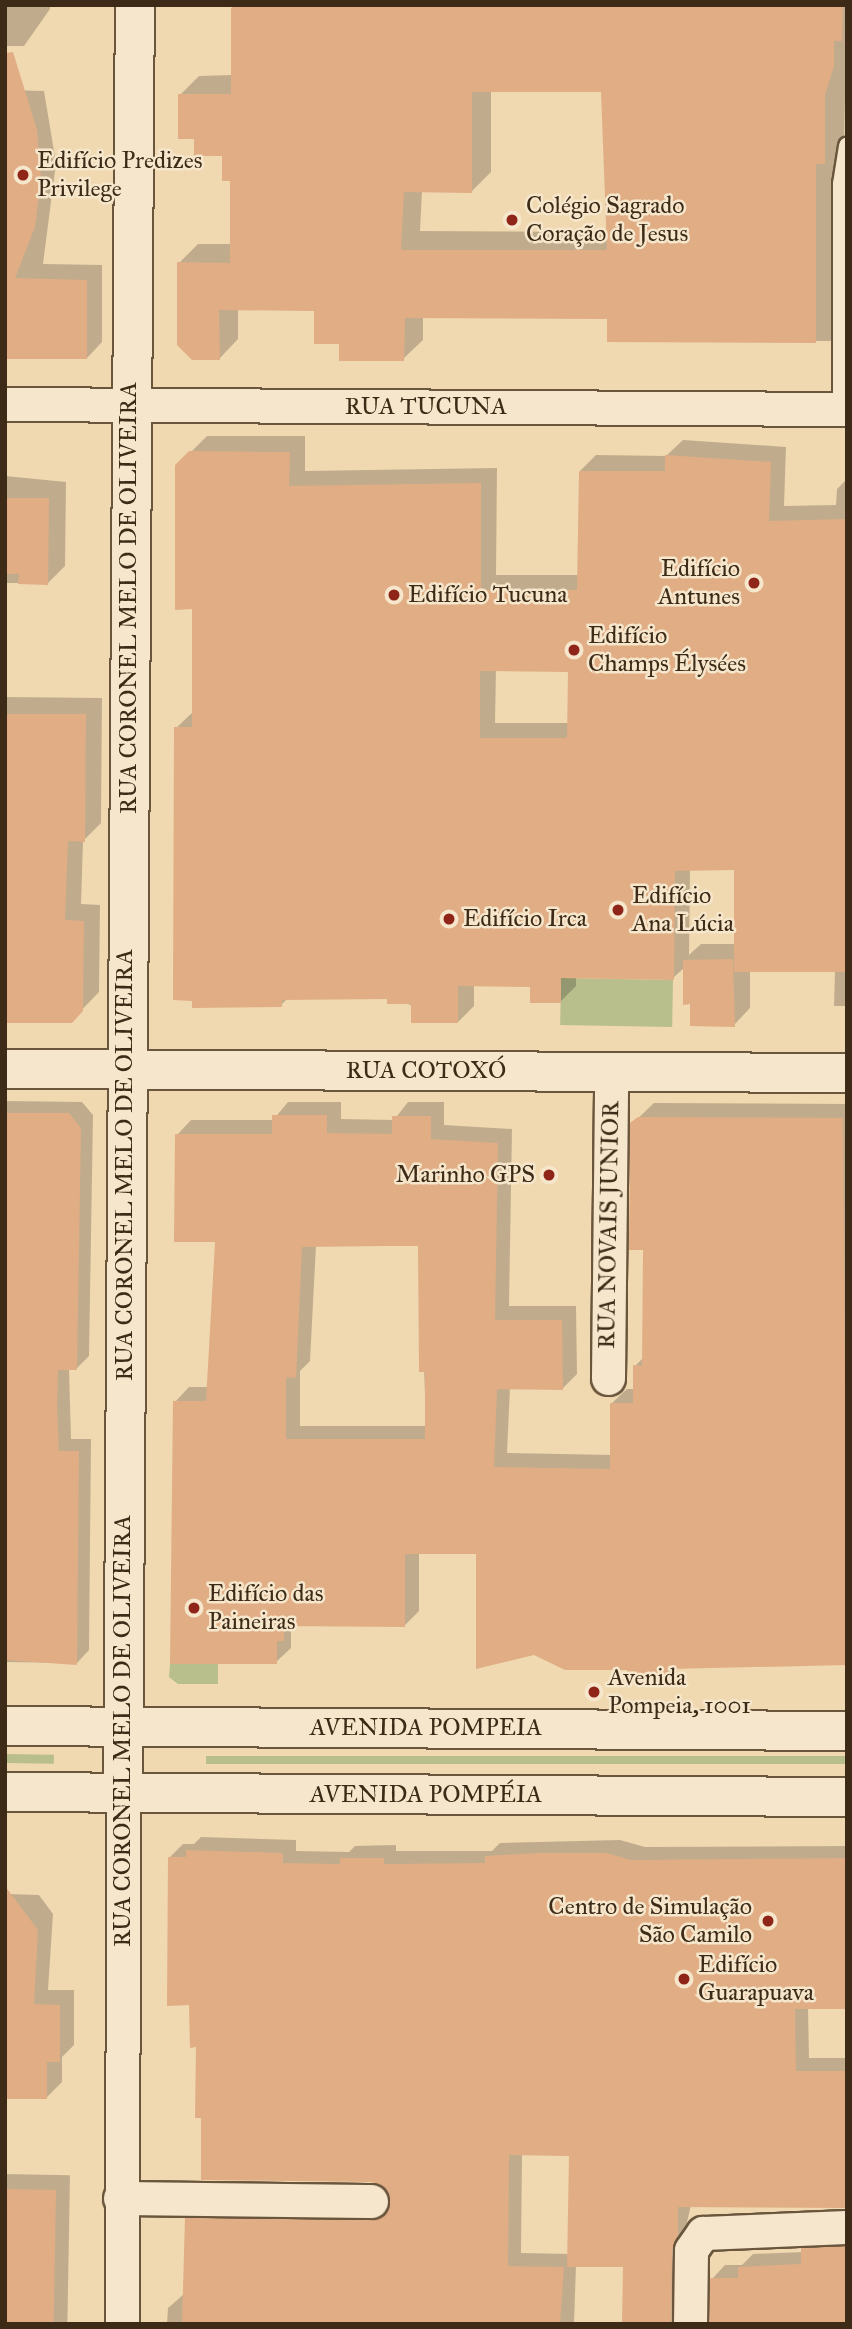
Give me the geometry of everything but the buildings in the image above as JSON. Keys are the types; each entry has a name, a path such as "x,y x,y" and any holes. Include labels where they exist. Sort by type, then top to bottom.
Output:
{"street":[{"name":"RUA CORONEL MELO DE OLIVEIRA","path":"122,2324 122,1726 135,5"},
{"name":"RUA TUCUNA","path":"5,404 844,409"},
{"name":"RUA COTOXÓ","path":"5,1069 847,1073"},
{"name":"RUA NOVAIS JUNIOR","path":"608,1378 611,1072"},
{"name":"AVENIDA POMPEIA","path":"5,1726 847,1731"},
{"name":"AVENIDA POMPÉIA","path":"5,1792 847,1797"},
{"path":"120,2197 371,2201"},
{"path":"690,2324 691,2250 704,2233 847,2227"}],"lane":[{"path":"844,409 841,184 847,145"}],"green space":[{"path":"561,978 673,980 672,1027 560,1025"},
{"path":"170,1664 218,1664 218,1684 178,1684 169,1677"},
{"path":"5,1754 54,1755 54,1764 5,1763"},
{"path":"206,1756 847,1756 847,1764 206,1764"}],"place":[{"name":"Edifício Predizes Privilege","path":"23,175"},
{"name":"Colégio Sagrado Coração de Jesus","path":"512,220"},
{"name":"Edifício Antunes","path":"754,583"},
{"name":"Edifício Tucuna","path":"394,595"},
{"name":"Edifício Champs Élysées","path":"574,650"},
{"name":"Edifício Ana Lúcia","path":"618,910"},
{"name":"Edifício Irca","path":"449,919"},
{"name":"Marinho GPS","path":"549,1175"},
{"name":"Edifício das Paineiras","path":"194,1608"},
{"name":"Avenida Pompeia, 1001","path":"594,1692"},
{"name":"Centro de Simulação São Camilo","path":"768,1921"},
{"name":"Edifício Guarapuava","path":"684,1979"}]}
